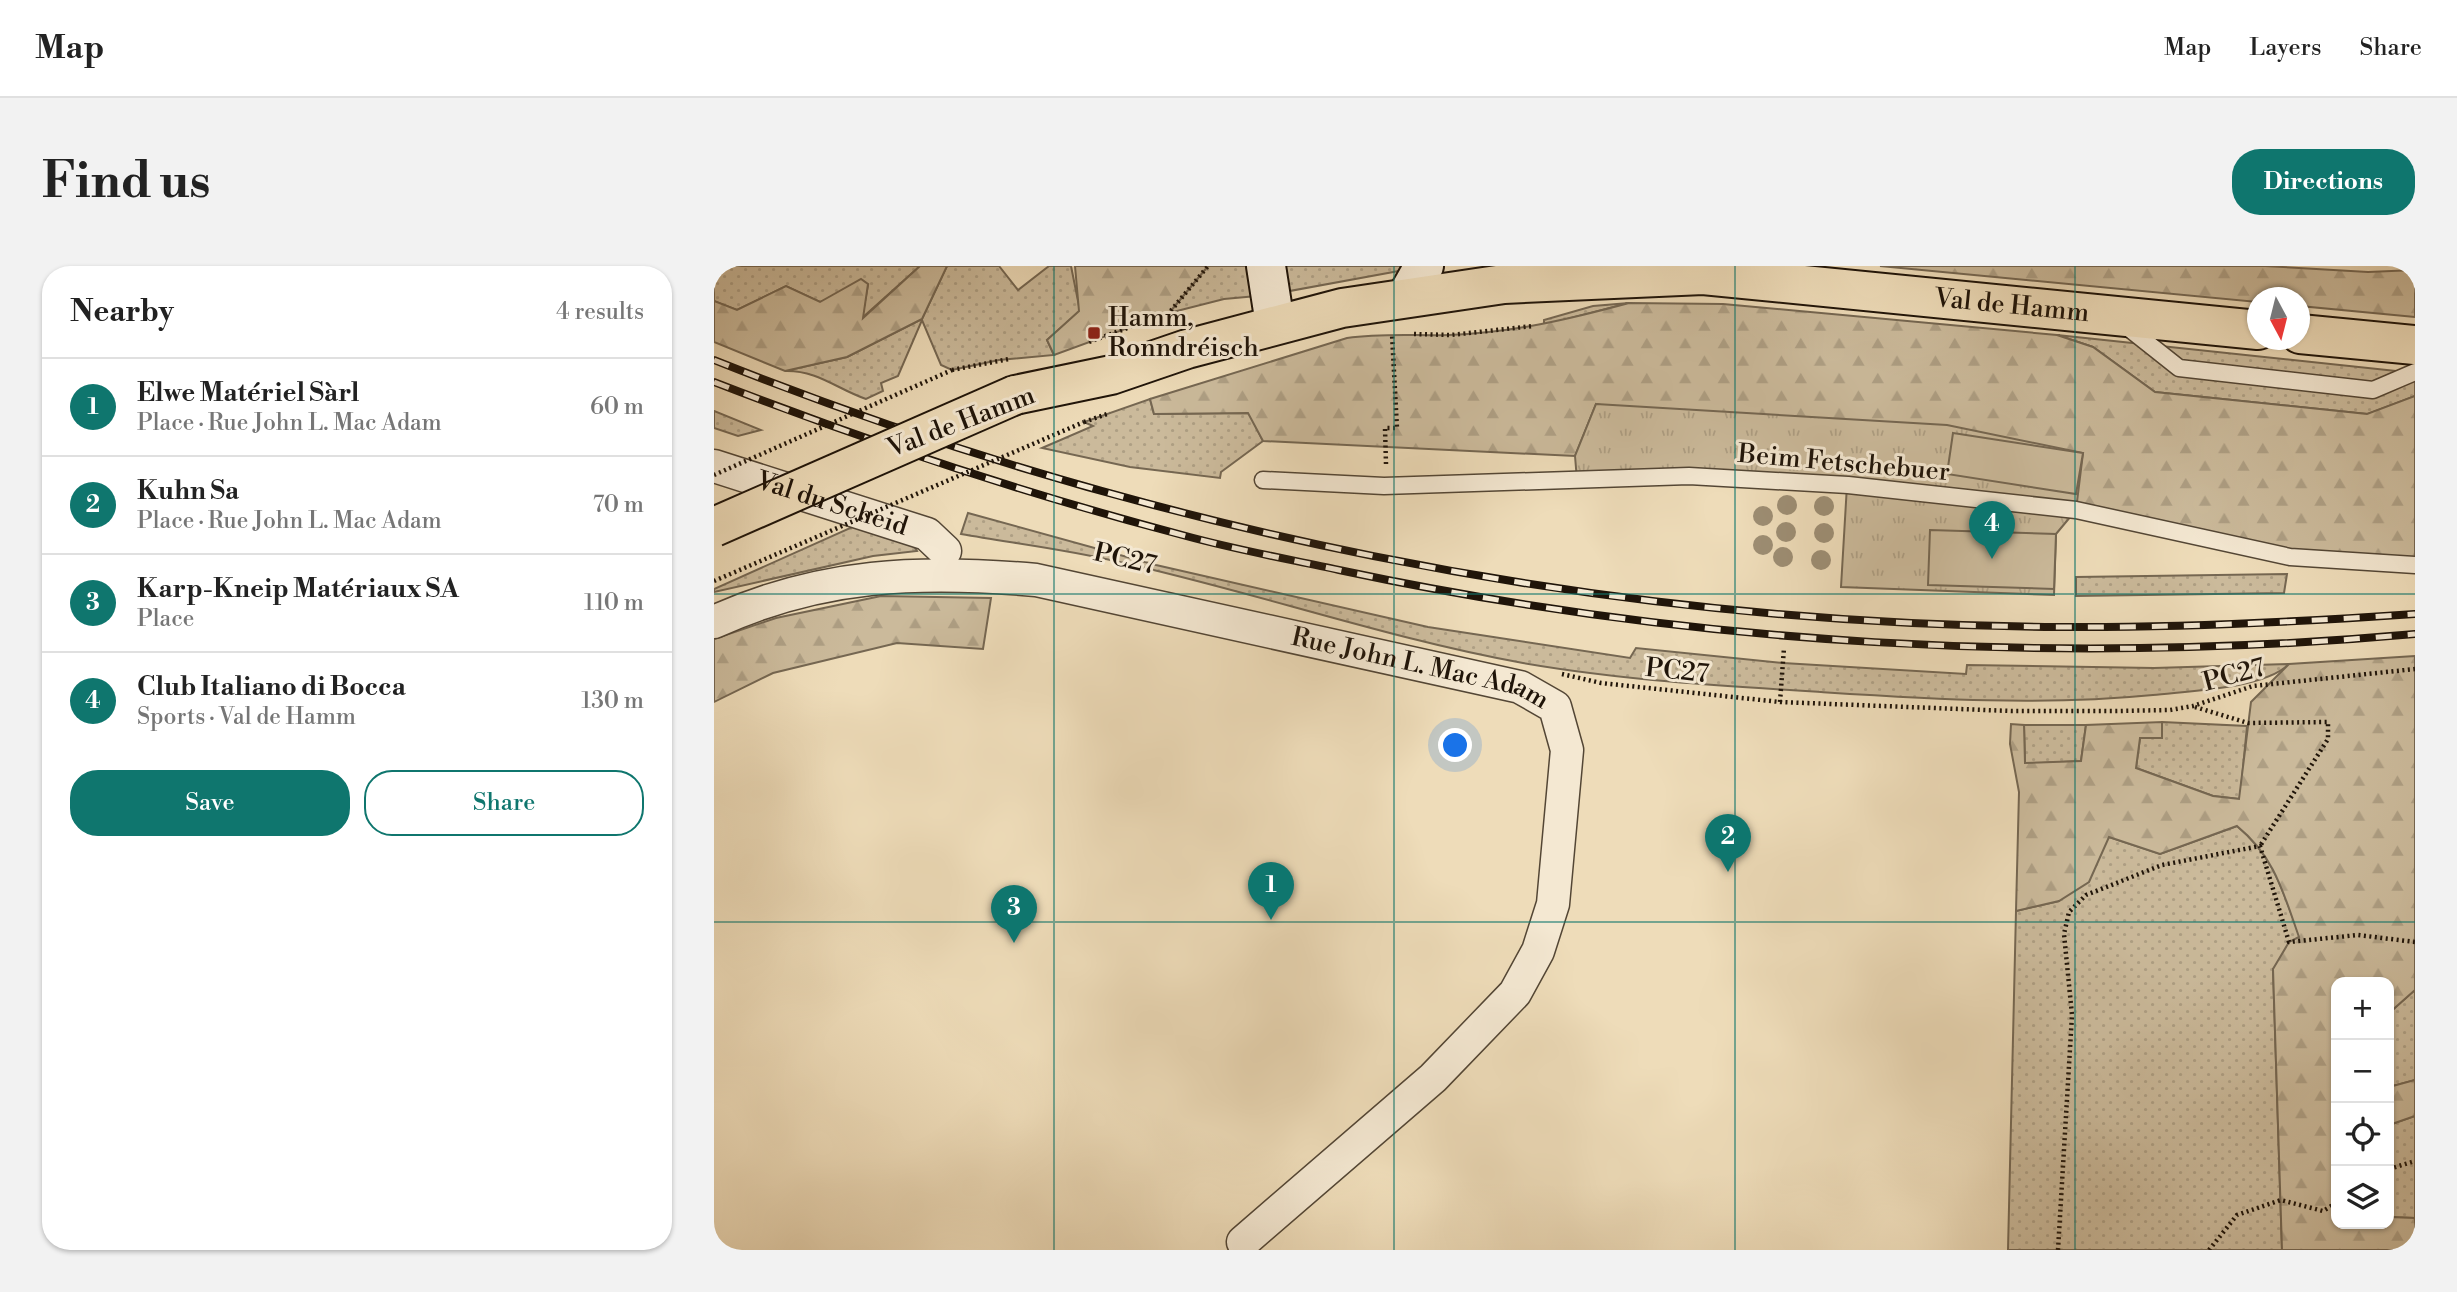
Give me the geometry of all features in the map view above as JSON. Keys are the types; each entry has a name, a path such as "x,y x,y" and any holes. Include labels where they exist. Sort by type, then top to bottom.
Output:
{"main road":[{"path":"1266,266 1275,324"},
{"path":"1653,266 1703,275"},
{"name":"Val de Hamm","path":"714,527 1014,377 1111,375 1186,349 1415,281 1504,284 1703,275 2247,329"},
{"path":"2310,335 2415,345"}],"street":[{"name":"Val du Scheid","path":"714,467 927,534 945,551"},
{"name":"Rue John L. Mac Adam","path":"714,622 742,609 816,588 891,575 968,574 1036,580 1520,687 1555,707 1567,750 1553,904 1538,951 1515,993 1433,1078 1243,1242"}],"lane":[{"path":"2111,315 2179,368 2373,390 2415,372"},
{"name":"Beim Fetschebuer","path":"1264,480 1384,486 1689,476 1848,485 2076,510 2290,557 2415,565"},
{"path":"945,551 968,574"}],"path":[{"path":"1080,345 1169,313 1208,266"},
{"path":"1387,453 1385,428 1396,428 1392,334"},
{"path":"714,475 952,370 1014,377"},
{"path":"714,582 1084,422"},
{"path":"1780,702 1784,648"},
{"name":"PC27","path":"1556,673 1584,677 1601,683 1780,702 2011,711 2170,710 2193,706 2253,686 2415,669"},
{"path":"2058,1250 2072,1016 2064,934 2069,912 2086,895 2162,865 2260,846 2328,739 2328,722 2248,723 2193,706"},
{"path":"2260,846 2289,942 2358,935 2415,942"},
{"path":"2394,1168 2415,1161"},
{"path":"2209,1250 2237,1215 2281,1200 2323,1211 2331,1206"}],"green space":[{"path":"714,266 920,266 862,318 868,285 820,302 786,286 737,310 714,301"},
{"path":"920,266 947,266 922,319 847,357 785,371 714,342 714,301 737,310 786,286 820,302 861,279 868,284 863,318"},
{"path":"947,266 999,266 1018,290 1049,266 1071,266 1080,311 1047,340 1054,355 999,360 952,370 941,365 922,320 898,376 881,383 883,391 866,399 817,377 785,371 847,357 922,319"},
{"path":"1075,266 1208,266 1169,313 1054,355 1047,340 1079,311"},
{"path":"1208,266 1426,266 1268,295 1224,299 1169,313"},
{"path":"1880,266 2265,266 2368,272 2415,270 2415,317 2310,307 2310,287 2247,287 2247,301"},
{"path":"1629,303 1544,325 1544,320 1593,306"},
{"path":"1629,303 1723,304 2057,335 2093,347 2155,392 2367,414 2415,396 2415,565 2290,557 1596,404 1575,456 1263,441 1248,413 1154,414 1150,399 1347,338 1495,331 1562,320"},
{"path":"2057,335 2415,373 2415,396 2368,414 2155,392 2093,347"},
{"path":"1150,399 1154,414 1249,413 1263,441 1221,472 1220,478 1130,467 1042,448 1093,426 1084,422"},
{"path":"1596,404 1947,425 2083,453 2076,510 2056,534 2054,595 1841,587 1847,485 1577,480 1575,456"},
{"path":"714,411 761,430 738,436 714,428"},
{"path":"1953,433 2083,453 2076,494 1947,474"},
{"path":"968,513 1156,565 1428,627 1630,658 1636,648 1783,663 1966,674 1967,665 2154,668 2289,664 2262,679 2225,687 2111,698 2028,701 1904,697 1709,685 1597,674 1471,653 1166,573 1096,557 961,534"},
{"path":"859,524 910,539 917,551 873,556 714,592 714,589"},
{"path":"1930,530 2056,534 2054,589 1928,585"},
{"path":"2287,574 2284,593 2076,596 2076,577"},
{"path":"881,596 991,598 983,649 897,643 773,673 714,702 714,639 776,618"},
{"path":"2415,656 2415,990 2394,1009 2394,977 2331,977 2331,1229 2394,1229 2394,1217 2415,1218 2415,1250 2282,1250 2273,969 2289,942 2299,937 2269,863 2237,826 2160,854 2109,837 2089,882 2059,901 2016,911 2019,792 2010,744 2011,724 2024,725 2025,763 2081,761 2086,725 2162,722 2162,738 2140,738 2136,768 2213,796 2239,799 2251,702 2289,664"},
{"path":"2162,722 2247,726 2240,799 2213,796 2136,768 2140,738 2161,738"},
{"path":"2024,725 2086,725 2081,761 2025,764"},
{"path":"2237,826 2269,863 2300,937 2273,969 2282,1250 2008,1250 2016,911 2059,901 2109,837 2160,854"},
{"path":"2415,990 2415,1080 2394,1086 2394,1040 2394,1009"},
{"path":"2415,1080 2415,1116 2394,1123 2394,1103 2394,1086"},
{"path":"2415,1116 2415,1218 2394,1217 2394,1123"}],"railway":[{"path":"714,360 875,420 1039,473 1206,518 1374,556 1543,586 1714,608 1886,622 2147,627 2415,614"},
{"path":"714,382 948,466 1067,503 1205,541 1472,596 1606,616 1740,632 2010,648 2280,644 2415,634"}],"place":[{"name":"Hamm, Ronndréisch","path":"1094,333"},
{"name":"Club Italiano di Bocca","path":"1992,559"},
{"name":"Kuhn Sa","path":"1728,872"},
{"name":"Elwe Matériel Sàrl","path":"1271,920"},
{"name":"Karp-Kneip Matériaux SA","path":"1014,943"}]}
